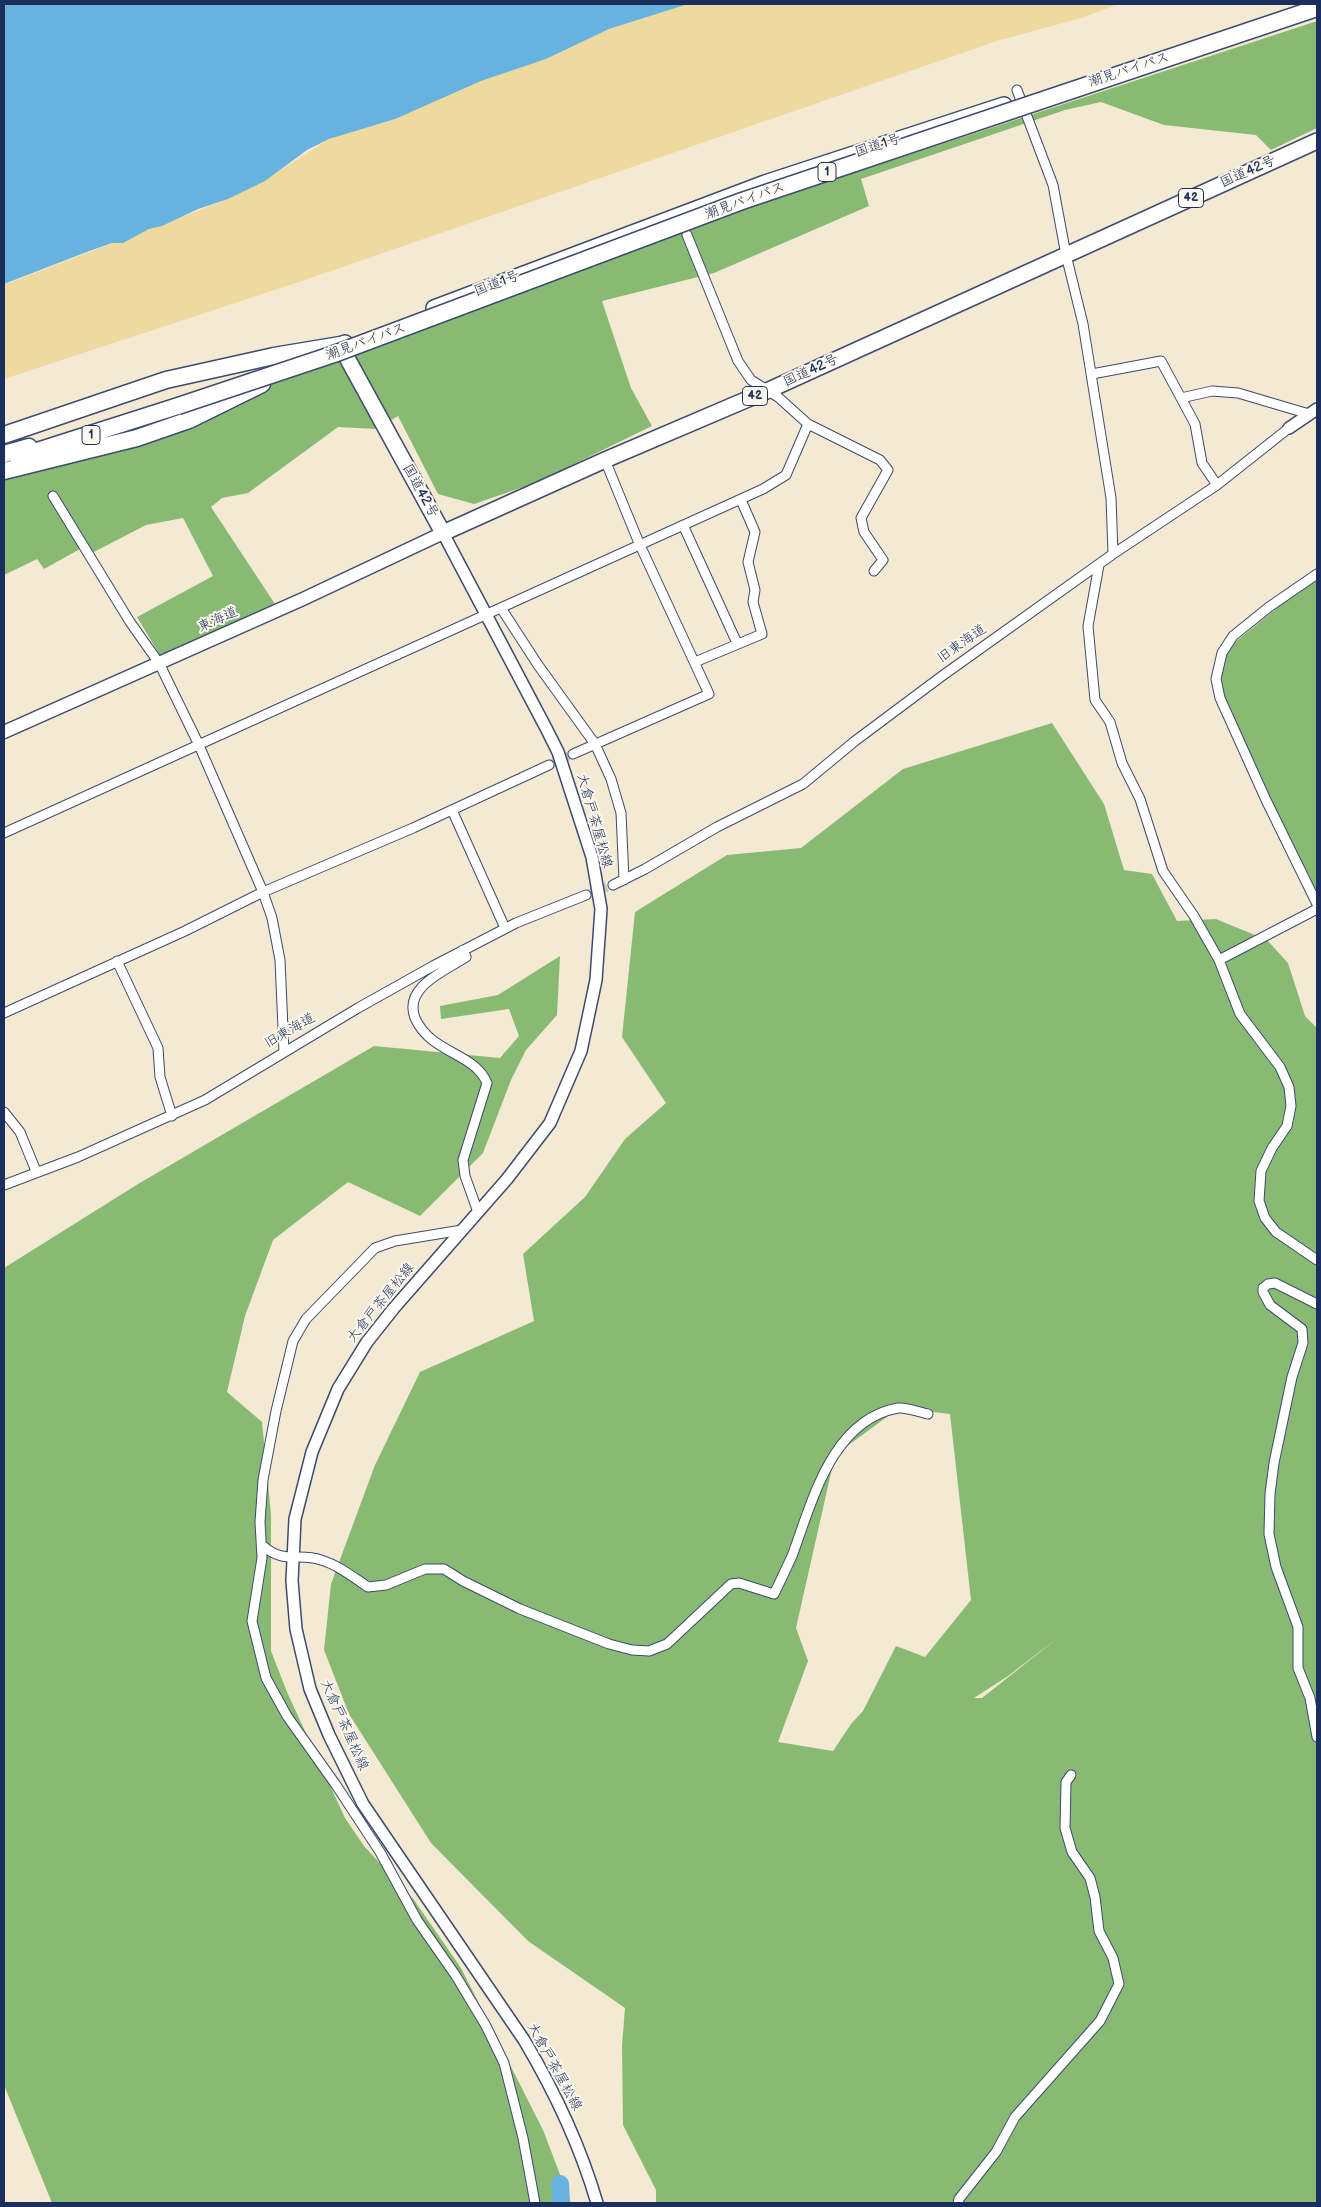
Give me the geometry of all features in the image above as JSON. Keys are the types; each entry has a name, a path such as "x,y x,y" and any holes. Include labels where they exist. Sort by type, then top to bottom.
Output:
{"highway":[{"name":"国道1号","path":"340,345 566,257 765,183 1019,95 1309,4"},
{"name":"潮見バイパス","path":"4,460 64,444 334,354 742,201 1317,8"},
{"name":"国道42号","path":"340,345 443,533 605,460 769,390 1317,141"},
{"path":"4,435 166,380 274,356 340,345"},
{"path":"4,471 137,438 189,420 340,345"},
{"name":"潮見バイパス","path":"4,454 178,406"}],"main road":[{"name":"東海道","path":"4,732 443,533"}],"street":[{"path":"1019,95 1053,184 1066,255 1083,324 1111,498 1113,554"},
{"path":"687,235 738,361 751,380 769,390 808,424 880,460 888,470 861,518 864,532 883,560 874,571"},
{"path":"1092,374 1160,361 1195,424 1202,463 1217,486"},
{"path":"1181,398 1212,391 1238,393 1313,412"},
{"name":"旧東海道","path":"613,884 624,880 716,827 803,784 854,741 942,676 1113,554 1217,486 1289,428 1313,412"},
{"path":"4,833 198,743 485,616 639,543 741,500 786,475 808,424"},
{"path":"573,754 708,694 696,662 639,543 605,460"},
{"path":"53,496 130,622 159,663 198,743 263,892 272,918 280,960 284,1052"},
{"path":"696,662 762,634 753,602 755,590 748,562 755,532 741,500"},
{"path":"683,525 737,644"},
{"name":"大倉戸茶屋松線","path":"443,533 558,752 592,857 601,909 596,980 581,1051 550,1123 507,1179 372,1335 338,1389 312,1452 295,1519 292,1581 296,1629 310,1690 328,1735 363,1804 524,2040 547,2079 588,2170 598,2203"},
{"path":"1099,565 1088,626 1095,700 1110,722 1122,763 1140,799 1163,871 1194,916 1219,960 1240,1014 1280,1067 1289,1087 1291,1106 1288,1126 1272,1148 1261,1171 1259,1201 1265,1218 1276,1232 1317,1260"},
{"path":"1317,574 1268,607 1233,636 1222,653 1216,679 1220,698 1258,783 1317,904"},
{"path":"501,608 538,665 595,744 611,779 621,813 624,880"},
{"path":"4,1013 185,931 263,892 413,828 549,765"},
{"path":"452,810 505,928"},
{"name":"旧東海道","path":"4,1184 78,1157 205,1100 358,1008 463,950 505,928 586,895"},
{"path":"1219,960 1317,909"},
{"path":"463,950 466,957 423,985 413,999 413,1011 419,1026 434,1043 482,1072 487,1083 463,1160 465,1176 478,1212"},
{"path":"117,961 158,1048 160,1077 172,1116"},
{"path":"4,1112 20,1132 36,1171"},
{"path":"462,1230 395,1241 375,1248 306,1319 293,1341 272,1428 263,1480 260,1522 262,1545 252,1621 266,1678 287,1716 369,1835 432,1945 456,1976 486,2026 504,2063 523,2138 535,2203"},
{"path":"1317,1304 1275,1283 1268,1284 1263,1288 1263,1292 1270,1305 1302,1329 1303,1343 1292,1377 1274,1463 1270,1494 1269,1534 1276,1567 1298,1627 1298,1668 1310,1698 1317,1737"},
{"path":"262,1545 275,1555 284,1558 319,1559 338,1567 368,1587 386,1585 425,1569 444,1569 463,1581 520,1609 609,1644 632,1650 649,1651 666,1644 731,1584 739,1583 774,1594 791,1558 817,1488 835,1455 851,1434 873,1417 899,1408 928,1414"},
{"path":"958,2203 959,2199 996,2152 1014,2117 1100,2021 1119,1984 1113,1958 1099,1931 1095,1897 1090,1878 1072,1852 1065,1828 1066,1782 1071,1775"}],"green space":[{"path":"1317,21 1317,128 1271,150 1256,135 1164,125 1101,102 1065,110 861,179 869,206 714,273 602,301 631,388 652,426 535,483 474,504 438,494 398,416 377,429 338,427 248,493 222,498 211,507 275,604 161,657 137,617 213,576 183,518 146,525 94,552 80,549 44,569 37,559 4,575 4,471 153,425 698,224"},
{"path":"1317,575 1317,911 1218,691 1222,653"},
{"path":"1052,723 1104,804 1124,870 1152,874 1177,921 1216,919 1267,940 1288,963 1305,1016 1317,1028 1317,2203 656,2203 656,2190 623,2125 622,2046 625,2008 528,1941 431,1843 349,1714 324,1650 331,1584 375,1465 420,1372 534,1321 523,1254 585,1197 625,1139 666,1103 622,1037 635,912 727,855 801,848 903,769","holes":["899,1408 950,1414 971,1600 925,1657 896,1646 863,1711 851,1724 833,1751 778,1742 808,1661 796,1628 835,1455","1059,1637 982,1698 974,1698 1008,1676"]},
{"path":"560,956 557,1015 526,1050 511,1080 483,1153 420,1216 348,1182 273,1240 245,1316 227,1392 262,1422 271,1514 271,1651 287,1692 345,1818 364,1846 414,1900 461,1968 543,2130 571,2203 52,2203 4,2085 4,1268 138,1184 374,1046 500,1058 519,1036 509,1009 441,1019 440,1006 498,995"}],"sand":[{"path":"687,4 1119,4 1081,18 997,41 299,282 4,379 4,285 228,199 281,170 329,139 481,81 546,59 609,29"}],"water":[{"path":"4,4 688,4 609,29 546,59 481,81 395,119 329,139 307,150 265,181 228,199 198,209 162,226 149,229 123,243 112,243 4,284"}],"waterway":[{"path":"560,2184 561,2203"}],"tunnel":[{"path":"549,765 573,754"},
{"path":"586,895 613,885"}]}
